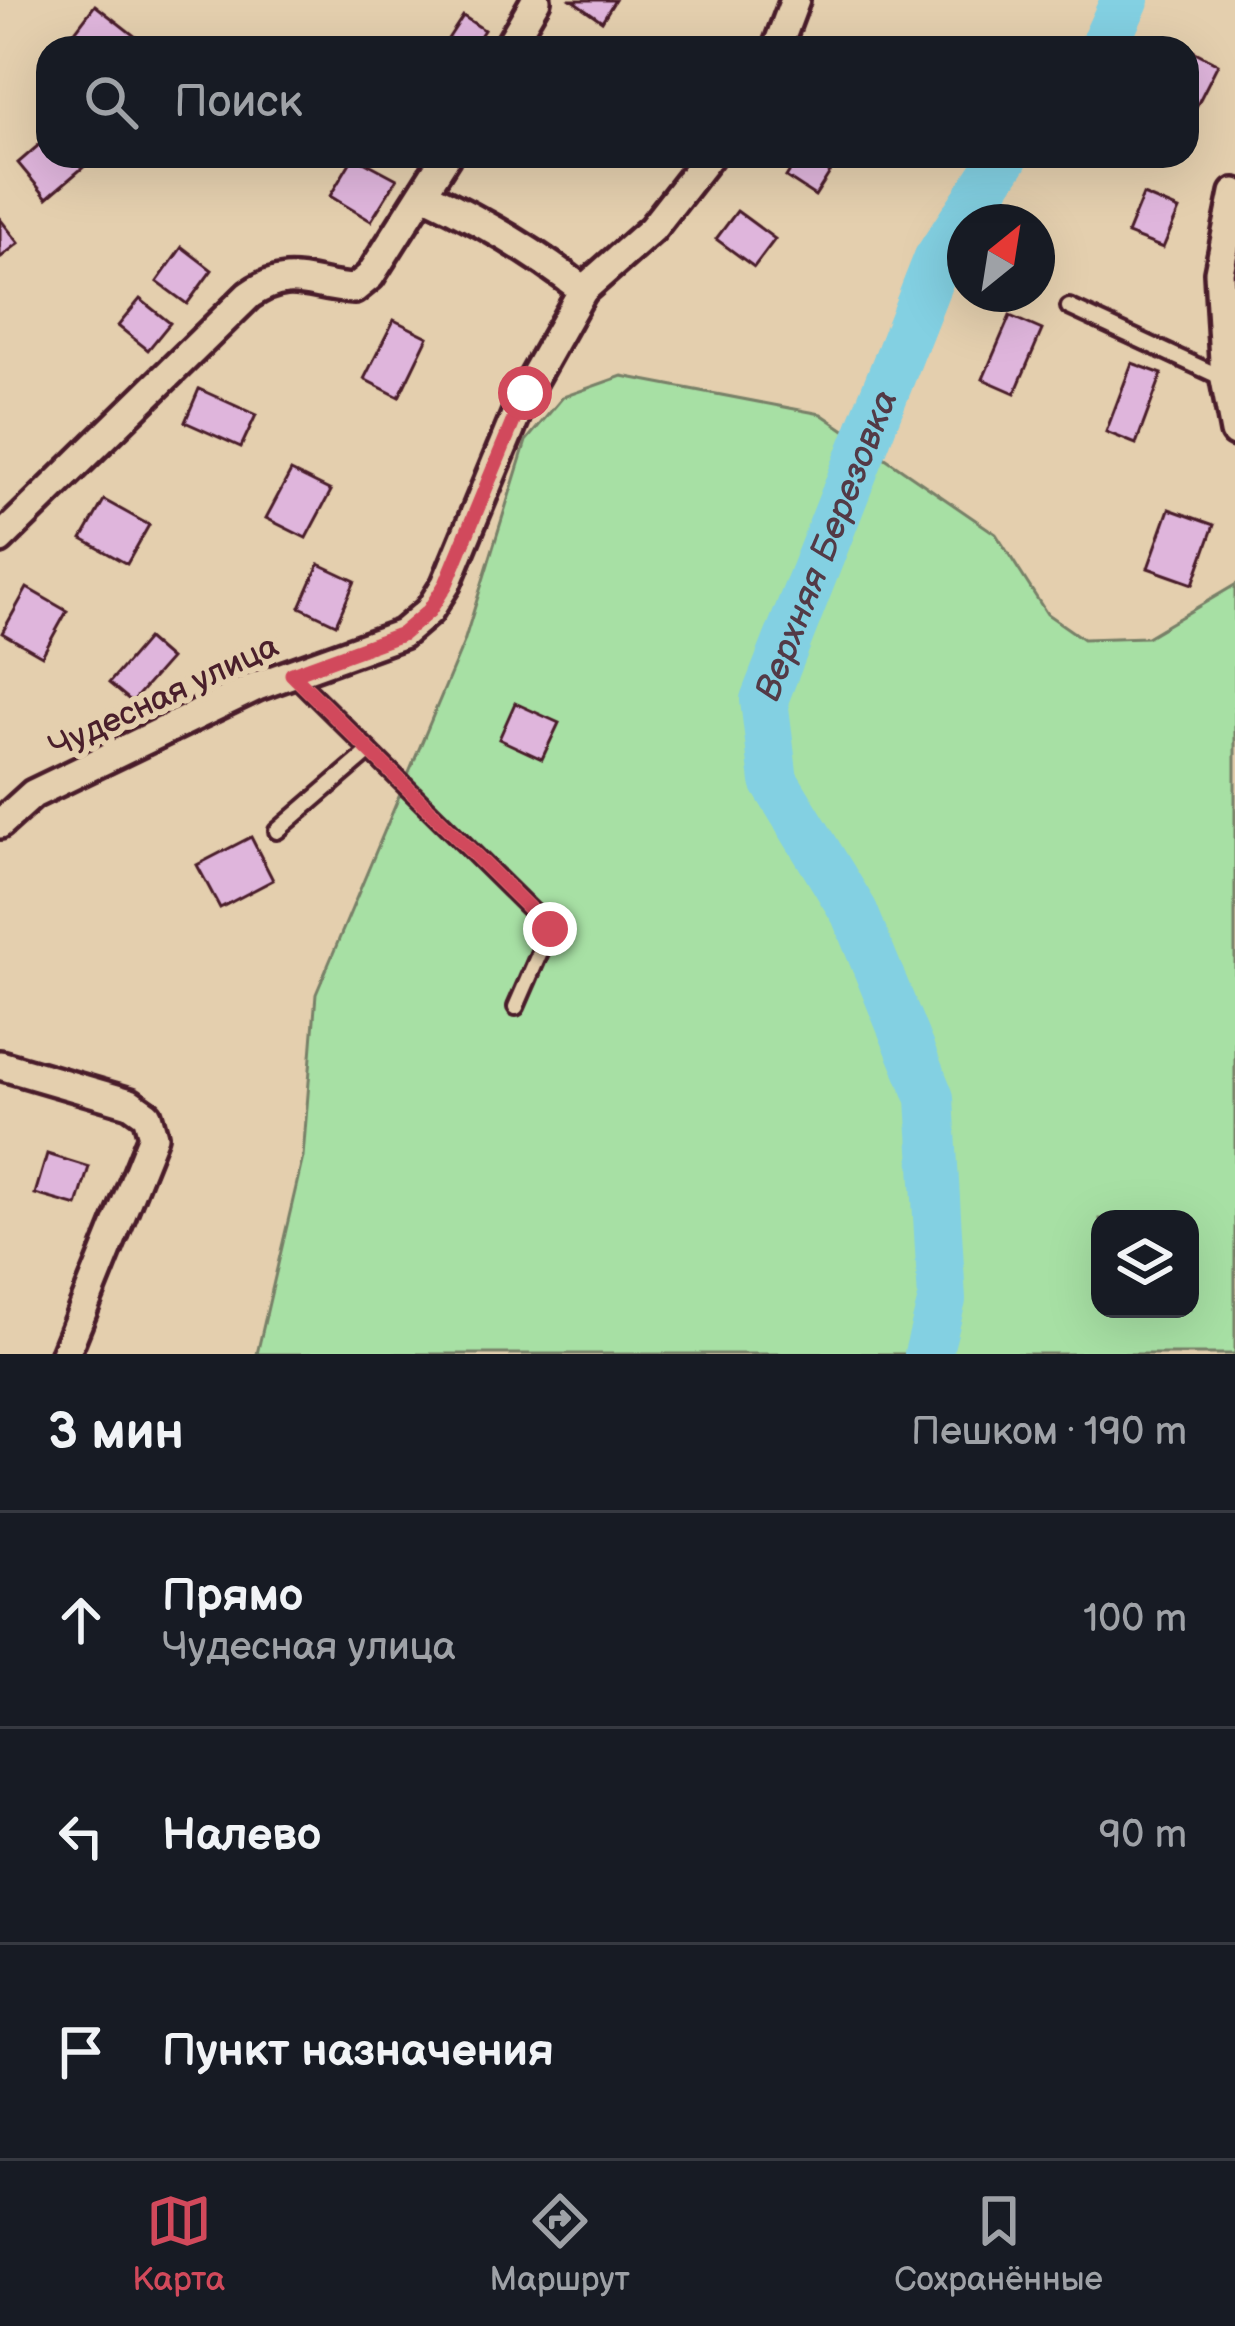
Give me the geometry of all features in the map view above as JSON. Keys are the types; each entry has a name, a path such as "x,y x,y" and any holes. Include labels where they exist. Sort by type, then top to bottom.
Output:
{"street":[{"path":"515,36 536,0"},
{"path":"782,36 795,0"},
{"path":"0,539 249,295 266,283 286,278 354,289 370,276 439,168"},
{"name":"Чудесная улица","path":"0,824 33,794 257,686 402,634 429,611 446,584 525,393 584,290 652,229 700,168"},
{"path":"424,194 533,250 584,290"},
{"path":"1235,194 1219,272 1225,379 1235,433"},
{"path":"0,1065 130,1103 147,1114 153,1136 65,1354"}],"lane":[{"path":"1069,307 1225,379"},
{"path":"292,674 550,929 515,1007"},
{"path":"277,831 370,752"}],"green space":[{"path":"622,376 821,414 996,534 1047,614 1083,639 1147,637 1235,585 1235,1354 257,1354 303,1157 316,994 464,642 526,441 563,397"}],"building":[{"path":"572,0 615,0 602,21"},
{"path":"95,5 135,36 72,36"},
{"path":"463,16 484,30 480,36 450,36"},
{"path":"1199,54 1218,64 1199,101"},
{"path":"36,147 36,168 82,168 47,198 18,163"},
{"path":"347,168 376,168 397,179 371,221 330,196"},
{"path":"792,168 833,168 815,196 786,177"},
{"path":"1143,195 1179,210 1163,248 1127,234"},
{"path":"737,211 775,239 754,267 716,239"},
{"path":"0,219 19,243 0,258"},
{"path":"182,247 212,270 187,304 157,282"},
{"path":"140,299 170,323 148,350 118,326"},
{"path":"1010,316 1042,330 1015,393 983,379"},
{"path":"394,320 428,337 399,397 364,379"},
{"path":"1132,363 1162,374 1136,444 1106,432"},
{"path":"199,389 256,415 241,447 185,422"},
{"path":"291,471 331,491 306,538 266,518"},
{"path":"104,500 149,525 127,564 82,539"},
{"path":"1169,509 1214,525 1193,584 1148,568"},
{"path":"319,564 355,581 336,624 300,607"},
{"path":"27,588 67,611 42,656 2,633"},
{"path":"147,639 170,659 132,702 109,683"},
{"path":"515,703 559,723 542,759 499,739"},
{"path":"251,837 273,880 220,908 197,865"},
{"path":"47,1154 89,1167 77,1206 35,1194"}],"waterway":[{"name":"Верхняя Березовка","path":"1108,36 1125,0"},
{"name":"Верхняя Березовка","path":"928,1354 942,1300 930,1098 854,912 774,781 764,700 937,260 997,168"}],"route":[{"path":"525,393 446,584 429,611 402,634 292,674 550,929"}]}
